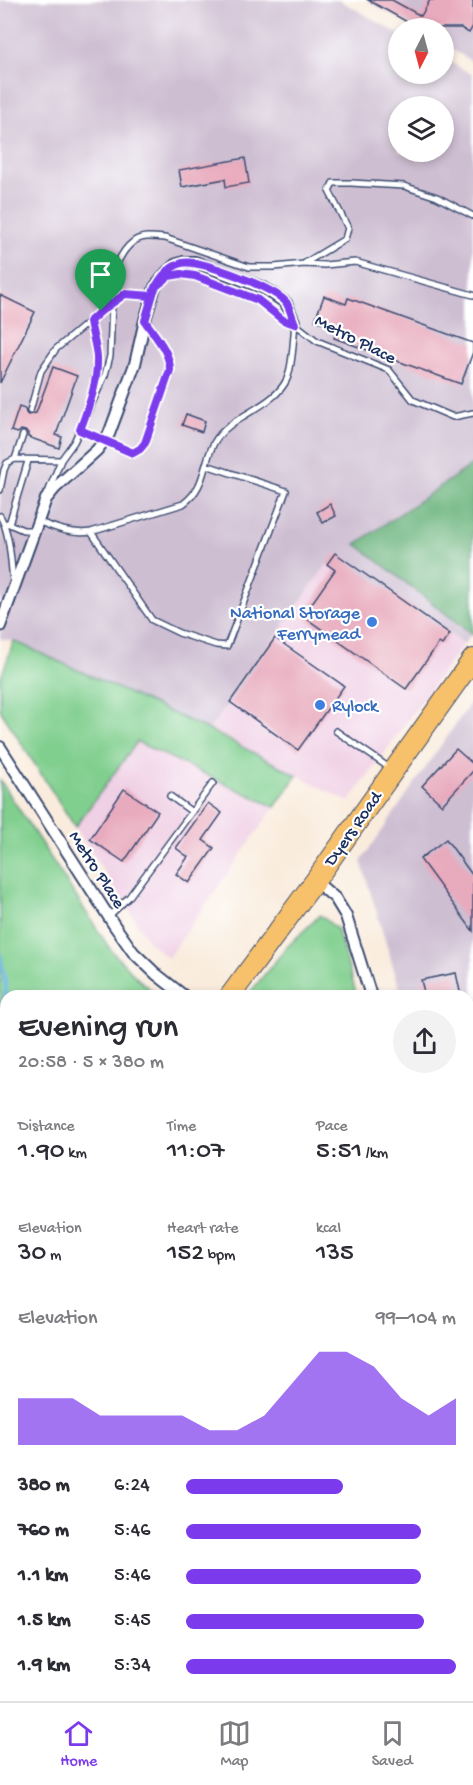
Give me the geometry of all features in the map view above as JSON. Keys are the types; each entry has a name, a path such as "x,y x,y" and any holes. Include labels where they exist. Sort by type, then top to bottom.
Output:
{"highway":[{"name":"Dyers Road","path":"234,990 393,770 471,667"}],"street":[{"name":"Metro Place","path":"0,626 46,499 105,441 114,422 135,364 153,291 167,272 184,262 195,262 239,277 277,295 286,303 295,324"},
{"name":"Metro Place","path":"0,747 133,952 176,990"},
{"path":"315,881 335,898 346,916 369,990"}],"lane":[{"path":"304,264 345,239 348,228 329,190 333,183 404,186 437,197 473,216"},
{"path":"101,311 119,260 133,242 153,237 165,238 249,267 355,262 473,295"},
{"path":"30,411 41,370 56,349 112,302 125,294 153,291"},
{"path":"46,499 61,460 80,430 108,367 112,302"},
{"path":"90,321 97,356 92,401"},
{"path":"80,430 133,453 145,443 170,370 170,361 145,321"},
{"path":"4,521 23,530 36,526 80,534 183,504 192,497 201,483 214,442 225,430 279,392 288,378 295,324"},
{"name":"Metro Place","path":"295,324 317,341 389,370 413,400 453,417 473,413"},
{"path":"15,459 22,435"},
{"path":"0,490 7,463 15,459 61,460"},
{"path":"14,589 4,521 28,461"},
{"path":"91,532 152,620 179,633 216,645 227,646 286,491 206,465"},
{"path":"336,731 393,770"},
{"path":"109,916 129,897 213,783"},
{"path":"170,796 192,812"}],"shaded area":[{"path":"0,0 339,0 388,28 388,84 454,84 454,65 473,75 473,631 464,644 335,553 209,730 14,641 0,639"},
{"path":"366,0 473,0 473,62 454,51 454,18 398,18"},
{"path":"335,553 464,644 349,802 297,775 168,958 149,942 0,710 0,680 14,641 209,730"},
{"path":"473,699 473,990 400,990 361,861"}],"green space":[{"path":"473,464 473,634 472,634 356,544"},
{"path":"14,641 209,730 297,775 275,807 137,742 75,827 0,710 0,680"},
{"path":"0,780 110,949 151,990 0,990"},
{"path":"320,915 337,929 355,990 252,990 287,947"}],"building":[{"path":"368,0 392,0 421,16 430,0 473,0 473,26 469,33 461,28 454,28 454,18 400,18"},
{"path":"245,158 249,183 226,187 225,179 182,187 179,170"},
{"path":"0,295 35,312 0,383"},
{"path":"324,296 346,304 348,298 473,343 473,352 461,384 334,338 338,328 315,320"},
{"path":"53,367 77,376 56,435 62,437 59,448 28,437 25,431 21,430 18,433 11,431 19,407 25,409 28,415 36,413"},
{"path":"186,414 205,421 202,432 182,425"},
{"path":"330,504 336,516 323,523 317,512"},
{"name":"National Storage Ferrymead","path":"335,553 450,634 442,645 439,643 406,689 303,616 335,570 327,564"},
{"path":"275,638 344,686 298,750 230,702"},
{"path":"456,749 473,764 473,771 442,805 422,786"},
{"path":"124,789 158,812 124,862 90,839"},
{"path":"208,803 222,813 203,840 214,848 189,883 176,874 188,857 176,848"},
{"path":"446,839 473,876 473,931 420,859"},
{"path":"456,973 460,990 424,990 421,980"}],"waterway":[{"path":"0,954 6,990"}],"place":[{"name":"National Storage Ferrymead","path":"372,622"},
{"name":"Rylock","path":"320,705"}],"route":[{"path":"101,311 90,321 97,356 97,369 92,401 80,430 133,453 145,443 170,370 167,354 145,321 155,287 162,280 181,274 195,276 258,300 283,320 295,324 286,303 277,295 239,277 195,262 184,262 167,272 155,287 152,296 125,294 101,311"}]}
